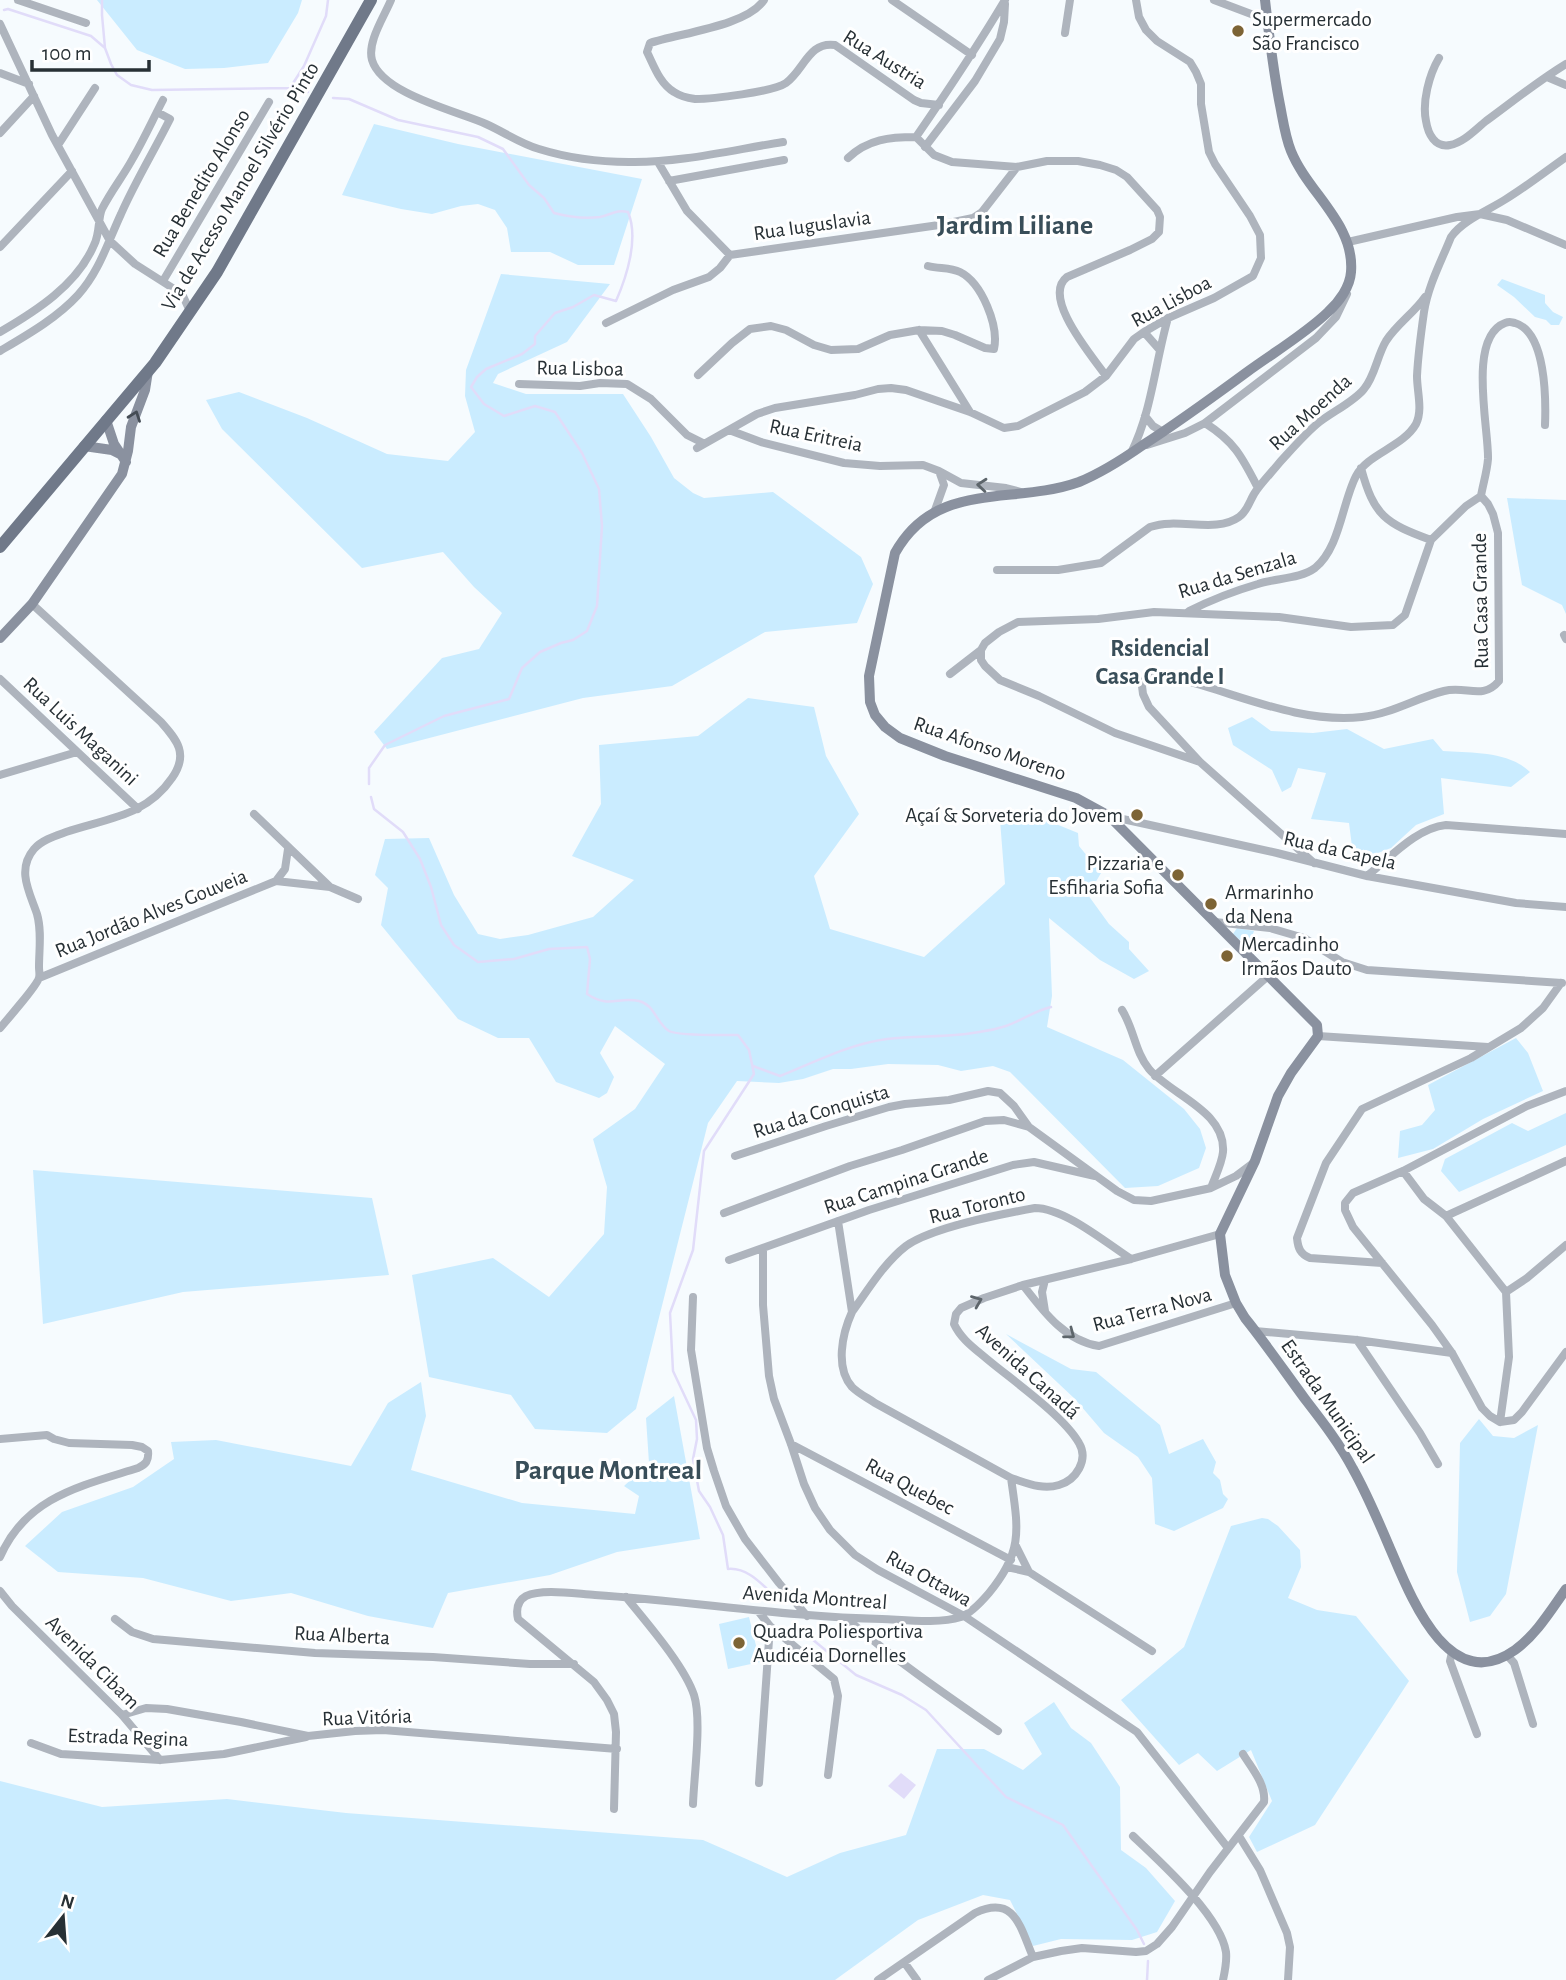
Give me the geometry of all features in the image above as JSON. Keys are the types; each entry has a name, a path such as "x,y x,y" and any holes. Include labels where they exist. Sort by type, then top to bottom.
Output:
{"main road":[{"name":"Via de Acesso Manoel Silvério Pinto","path":"0,547 148,371 190,311 221,265 371,0"},
{"name":"Rua Afonso Moreno","path":"1265,0 1273,68 1285,134 1304,175 1348,242 1352,258 1349,281 1328,312 1205,404 1130,454 1080,481 1026,494 973,499 946,505 920,522 901,542 895,553 869,676 870,702 885,727 900,738 985,770 1076,798 1109,816 1317,1025 1318,1037"},
{"path":"0,638 32,604 122,474 123,458 145,390 148,371"},
{"path":"106,419 114,444 123,458"},
{"path":"84,446 111,450 123,458"},
{"path":"1220,1234 1255,1161 1278,1096 1291,1073 1318,1037"},
{"name":"Estrada Municipal","path":"1220,1234 1225,1275 1236,1303 1346,1457 1367,1495 1419,1613 1436,1637 1452,1652"},
{"path":"1452,1652 1483,1661 1507,1655 1524,1643 1566,1589"}],"street":[{"path":"18,0 86,23"},
{"path":"391,0 371,51 375,65 396,87 482,122 538,149 602,161 658,162 783,142"},
{"name":"Rua Austria","path":"764,0 755,11 733,21 648,44 647,52 660,77 674,93 694,99 772,89 788,82 812,51 828,44 835,45 853,56 914,100 939,105"},
{"path":"892,0 972,55"},
{"path":"916,136 972,55 1005,0"},
{"path":"925,147 975,82 1000,39 1005,0"},
{"path":"1065,33 1070,0"},
{"name":"Rua Lisboa","path":"519,384 627,384 651,398 700,446 757,414 775,408 878,389 906,390 970,412 1004,428 1018,426 1085,392 1106,376 1134,339 1144,332 1253,276 1259,266 1262,247 1260,235 1250,216 1214,164 1209,152 1201,104 1201,84 1196,72 1190,62 1157,41 1146,30 1139,17 1136,0"},
{"path":"1214,0 1267,20"},
{"path":"0,24 58,145 110,241 135,264 181,294 190,311"},
{"path":"1439,58 1429,87 1424,115 1431,137 1440,144 1449,146 1466,137 1566,64"},
{"path":"0,73 29,84"},
{"path":"1547,77 1566,85"},
{"path":"58,145 95,88"},
{"path":"0,133 34,96"},
{"path":"0,332 44,304 63,288 89,256 96,243 100,212 133,158 163,100"},
{"name":"Rua Benedito Alonso","path":"163,281 269,102"},
{"path":"0,351 54,316 76,298 92,276 170,119 157,112"},
{"path":"916,136 934,155 952,162 1017,167 1061,160 1100,165 1127,177 1157,210 1160,218 1159,232 1152,239 1067,276 1058,289 1061,307 1106,376"},
{"path":"848,158 875,141 916,136"},
{"path":"669,181 784,160"},
{"path":"1431,540 1386,519 1376,508 1361,468 1393,446 1417,422 1417,379 1424,312 1429,291 1455,232 1564,161"},
{"path":"658,162 687,211 730,255"},
{"name":"Rua Iuguslavia","path":"607,323 673,290 709,276 716,272 730,255 973,218 982,212 1017,167"},
{"path":"0,247 72,171"},
{"path":"1348,242 1457,216 1480,214 1507,220 1566,245"},
{"path":"698,375 750,329 776,326 823,349 841,351 858,349 896,333 919,330 955,335 993,349 995,330 992,315 972,283 960,272 945,267 928,266"},
{"name":"Rua Afonso Moreno","path":"1141,447 1185,433 1205,423 1323,332 1346,299 1349,281"},
{"path":"63,288 76,298"},
{"name":"Rua Moenda","path":"997,570 1058,570 1101,563 1150,527 1180,522 1221,524 1239,517 1245,512 1258,488 1318,423 1365,388 1387,339 1401,322 1418,308 1429,291"},
{"path":"44,304 54,316"},
{"path":"1130,454 1138,440 1145,416 1168,318"},
{"path":"1186,612 1279,617 1351,627 1393,625 1405,615 1431,540 1480,496 1488,460 1483,363 1490,336 1504,323 1510,322 1526,329 1539,355 1546,401 1545,425"},
{"path":"919,330 970,412"},
{"path":"1144,332 1159,349"},
{"path":"1145,416 1153,426 1163,432"},
{"path":"1205,423 1232,444 1242,456 1258,488"},
{"name":"Rua Eritreia","path":"729,430 761,442 844,463 880,466 914,464 939,471"},
{"name":"Rua da Senzala","path":"950,674 981,650 987,641 1018,622 1186,612 1261,583 1305,573 1315,568 1336,534 1353,483 1361,468"},
{"path":"935,510 944,485 939,471"},
{"name":"Rua Afonso Moreno","path":"939,471 961,483 1006,488 1026,494"},
{"name":"Rua Casa Grande","path":"1314,863 1200,762 1149,707 1142,686 1146,677 1157,674 1302,714 1338,718 1385,712 1443,691 1457,689 1484,692 1499,681 1499,533 1488,504 1480,496"},
{"path":"0,1028 39,978 38,916 25,881 25,869 34,849 49,838 138,809 165,789 180,762 177,743 161,722 32,604"},
{"path":"981,650 981,660 1000,681 1039,696 1115,733 1200,762"},
{"name":"Rua Luis Maganini","path":"0,679 138,809"},
{"path":"0,775 77,751"},
{"path":"254,814 330,887"},
{"name":"Rua da Capela","path":"1109,816 1367,876 1516,902 1566,907"},
{"path":"1367,876 1420,834 1436,826 1566,834"},
{"name":"Rua Jordão Alves Gouveia","path":"276,881 285,869 288,849"},
{"name":"Rua Jordão Alves Gouveia","path":"39,978 276,881 330,887 358,899"},
{"path":"1215,922 1252,926 1304,938 1342,962 1367,970 1563,983"},
{"path":"1155,1076 1268,976"},
{"path":"1382,1264 1310,1258 1304,1256 1298,1248 1297,1238 1326,1163 1362,1109 1471,1058 1521,1028 1543,1008 1563,983"},
{"path":"1122,1010 1129,1021 1139,1055 1155,1076 1203,1112 1220,1131 1223,1154 1211,1188"},
{"path":"1318,1037 1488,1047"},
{"name":"Rua da Conquista","path":"735,1156 889,1108 949,1100 988,1091 1000,1093 1029,1127 1125,1196 1140,1202 1161,1200 1211,1188 1236,1176 1255,1161"},
{"path":"1566,1091 1527,1106 1403,1171 1359,1189 1349,1196 1345,1203 1345,1210 1353,1227 1432,1325 1452,1353 1482,1408 1490,1416 1500,1422 1514,1420 1566,1352"},
{"path":"724,1213 850,1166 985,1121 1004,1120 1029,1127"},
{"path":"1446,1216 1566,1161"},
{"name":"Rua Campina Grande","path":"729,1260 838,1221 1013,1165 1034,1162 1098,1177"},
{"path":"1403,1171 1424,1199 1446,1216 1506,1292 1509,1357 1500,1422"},
{"name":"Rua Toronto","path":"852,1312 897,1254 919,1238 1034,1208 1045,1208 1065,1216 1131,1259"},
{"name":"Avenida Canadá","path":"838,1221 852,1312 842,1350 846,1379 851,1386 876,1403 1011,1478 1046,1487 1070,1480 1078,1472 1082,1459 1081,1446 1049,1410 966,1342 954,1324 956,1314 968,1304 1023,1285 1220,1234"},
{"path":"1506,1292 1566,1245"},
{"name":"Rua Ottawa","path":"762,1250 769,1376 804,1484 815,1508 830,1530 855,1555 964,1616 1137,1732 1228,1848"},
{"path":"1045,1280 1042,1292 1045,1313"},
{"name":"Rua Terra Nova","path":"1023,1285 1045,1313 1072,1337 1084,1344 1099,1346 1236,1303"},
{"path":"693,1297 691,1350 706,1448 726,1506 744,1539 807,1616"},
{"path":"1255,1331 1357,1340 1452,1353"},
{"path":"1357,1340 1438,1464"},
{"path":"0,1438 47,1435 61,1442 132,1445 148,1451 149,1458 146,1464 138,1468 55,1497 23,1523 0,1557"},
{"name":"Rua Quebec","path":"791,1444 1009,1564 1029,1572 1152,1651"},
{"path":"964,1616 984,1599 1009,1564 1016,1546 1017,1518 1011,1478"},
{"path":"1016,1546 1029,1572"},
{"name":"Avenida Cibam","path":"0,1591 121,1714 160,1760"},
{"name":"Avenida Montreal","path":"574,1664 518,1619 516,1612 526,1597 554,1592 846,1619 910,1620 964,1616"},
{"path":"626,1597 688,1681 694,1696 697,1717 693,1804"},
{"path":"758,1611 770,1626 834,1678 838,1696 828,1775"},
{"name":"Rua Alberta","path":"115,1619 132,1632 153,1639 315,1653 574,1664"},
{"path":"846,1619 912,1671 998,1731"},
{"path":"759,1783 770,1626"},
{"path":"1452,1652 1450,1661 1477,1734"},
{"path":"1507,1655 1514,1663 1533,1724"},
{"path":"574,1664 594,1682 614,1714 617,1749 614,1809"},
{"name":"Rua Vitória","path":"121,1714 146,1708 167,1709 309,1736 393,1730 617,1749"},
{"name":"Estrada Regina","path":"31,1743 61,1754 160,1760 224,1754 309,1736"},
{"path":"988,1980 1033,1957 1082,1948 1146,1951 1157,1944 1264,1802 1265,1794 1261,1784 1243,1754"},
{"path":"1133,1836 1212,1921 1226,1951 1223,1980"},
{"path":"1239,1836 1260,1870 1287,1933 1290,1947 1288,1980"},
{"path":"878,1980 975,1913 999,1906 1009,1909 1019,1924 1033,1957"},
{"path":"904,1962 917,1980"}],"shaded area":[{"path":"97,0 302,0 298,13 268,63 185,69 137,50"},
{"path":"374,124 458,144 642,179 614,265 578,265 550,252 511,252 507,228 495,210 478,204 432,214 342,195"},
{"path":"501,274 610,284 567,342 498,374 493,383 526,394 623,394 674,478 693,493 704,498 773,492 861,557 873,584 857,623 765,632 672,686 583,698 387,749 374,732 442,658 479,649 502,613 443,552 362,568 222,429 206,400 239,392 307,418 387,454 448,461 475,432 465,396 466,370"},
{"path":"1502,279 1545,295 1545,303 1553,312 1563,317 1559,325 1551,325 1546,320 1535,317 1497,285"},
{"path":"1507,498 1566,500 1566,614 1562,605 1522,585"},
{"path":"748,698 814,707 826,756 859,814 814,876 830,929 924,957 1005,884 1000,820 1026,815 1078,833 1079,846 1101,873 1088,895 1109,924 1129,942 1129,949 1149,971 1134,979 1100,960 1049,918 1052,996 1047,1027 1123,1060 1184,1109 1200,1129 1206,1148 1199,1168 1158,1186 1125,1188 1010,1072 993,1066 961,1071 938,1065 888,1064 833,1069 803,1079 779,1083 737,1081 708,1123 636,1409 607,1433 535,1429 511,1395 429,1377 412,1275 493,1258 549,1297 604,1234 607,1187 593,1139 635,1109 665,1064 615,1026 600,1053 614,1077 607,1093 599,1098 556,1082 529,1038 498,1038 458,1019 381,925 388,888 375,875 385,839 429,838 454,895 478,934 500,939 528,935 593,917 634,880 572,856 601,804 599,745 698,736"},
{"path":"1252,717 1271,731 1313,733 1347,729 1384,749 1433,739 1443,751 1501,757 1530,772 1511,787 1441,778 1444,814 1416,825 1391,848 1354,862 1349,823 1311,819 1326,773 1298,768 1291,787 1282,792 1272,770 1233,745 1228,728"},
{"path":"1237,928 1254,931 1248,947 1233,934"},
{"path":"1516,1038 1528,1053 1543,1091 1483,1119 1433,1149 1398,1158 1400,1131 1422,1125 1435,1110 1428,1085"},
{"path":"1566,1113 1566,1145 1459,1192 1441,1171 1445,1159 1512,1123 1528,1131"},
{"path":"33,1170 372,1198 389,1275 183,1292 43,1324"},
{"path":"1006,1334 1071,1369 1096,1372 1160,1425 1169,1454 1203,1439 1216,1462 1213,1473 1220,1480 1223,1494 1228,1499 1223,1508 1174,1531 1155,1524 1152,1478 1138,1457 1104,1433 1075,1399"},
{"path":"421,1382 426,1416 411,1470 522,1503 635,1514 639,1496 624,1486 649,1463 646,1418 674,1396 700,1539 617,1552 550,1575 448,1593 433,1628 368,1616 291,1593 231,1601 143,1578 58,1572 25,1546 62,1512 133,1487 174,1459 171,1442 216,1440 351,1466 388,1403"},
{"path":"1479,1419 1493,1436 1514,1438 1538,1425 1506,1594 1490,1616 1470,1622 1457,1572 1460,1443"},
{"path":"1262,1518 1278,1526 1300,1550 1301,1567 1288,1598 1317,1610 1356,1616 1409,1681 1315,1825 1257,1852 1249,1837 1272,1801 1251,1750 1217,1771 1198,1753 1179,1765 1121,1700 1184,1647 1231,1526"},
{"name":"Quadra Poliesportiva Audicéia Dornelles","path":"749,1617 760,1662 728,1669 719,1624"},
{"path":"1054,1702 1071,1728 1091,1743 1120,1787 1121,1850 1146,1868 1175,1901 1157,1932 1132,1940 1061,1939 1033,1946 1010,1900 983,1895 918,1920 835,1980 0,1980 0,1781 102,1807 227,1799 346,1813 703,1840 787,1877 840,1853 906,1835 937,1749 984,1749 1023,1770 1042,1754 1024,1723"},
{"path":"901,1773 916,1785 904,1799 888,1786"}],"waterway":[{"path":"102,0 105,48"},
{"path":"290,88 304,66 326,16 328,0"},
{"path":"4,10 8,9 91,36 105,48 117,75 131,85 152,90 290,88 308,92"},
{"path":"333,98 349,99 398,120 478,137 503,149 529,185 544,198 554,213 588,218 620,211 628,212 632,233 628,269 616,301 594,295 555,313 535,336 535,344 522,354 486,369 471,387 484,404 504,416 535,406 555,412 582,453 599,489 602,526 597,606 587,631 573,640 540,652 522,668 509,699 444,716 385,745 369,768 369,784"},
{"path":"371,797 374,809 403,832 420,859 441,925 454,945 478,962 514,959 549,949 587,947 590,959 587,994 602,1001 632,1000 644,1003 665,1028 674,1033 738,1035 749,1050 754,1074 704,1151 693,1250 670,1313 673,1371 696,1420 697,1439 693,1459 699,1491 723,1535 728,1569 743,1571 779,1600"},
{"path":"753,1066 780,1076 832,1054 873,1041 989,1030 1012,1024 1051,1007"},
{"path":"796,1626 856,1675 902,1695 926,1710 1006,1797 1063,1825 1144,1944"},
{"path":"1147,1980 1148,1961"}],"place":[{"name":"Supermercado São Francisco","path":"1238,31"},
{"name":"Açaí & Sorveteria do Jovem","path":"1137,815"},
{"name":"Pizzaria e Esfiharia Sofia","path":"1178,875"},
{"name":"Armarinho da Nena","path":"1211,904"},
{"name":"Mercadinho Irmãos Dauto","path":"1227,956"},
{"name":"Quadra Poliesportiva Audicéia Dornelles","path":"739,1643"}],"district":[{"name":"Jardim Liliane","path":"1015,224"},
{"name":"Rsidencial Casa Grande I","path":"1160,662"},
{"name":"Parque Montreal","path":"608,1469"}]}
